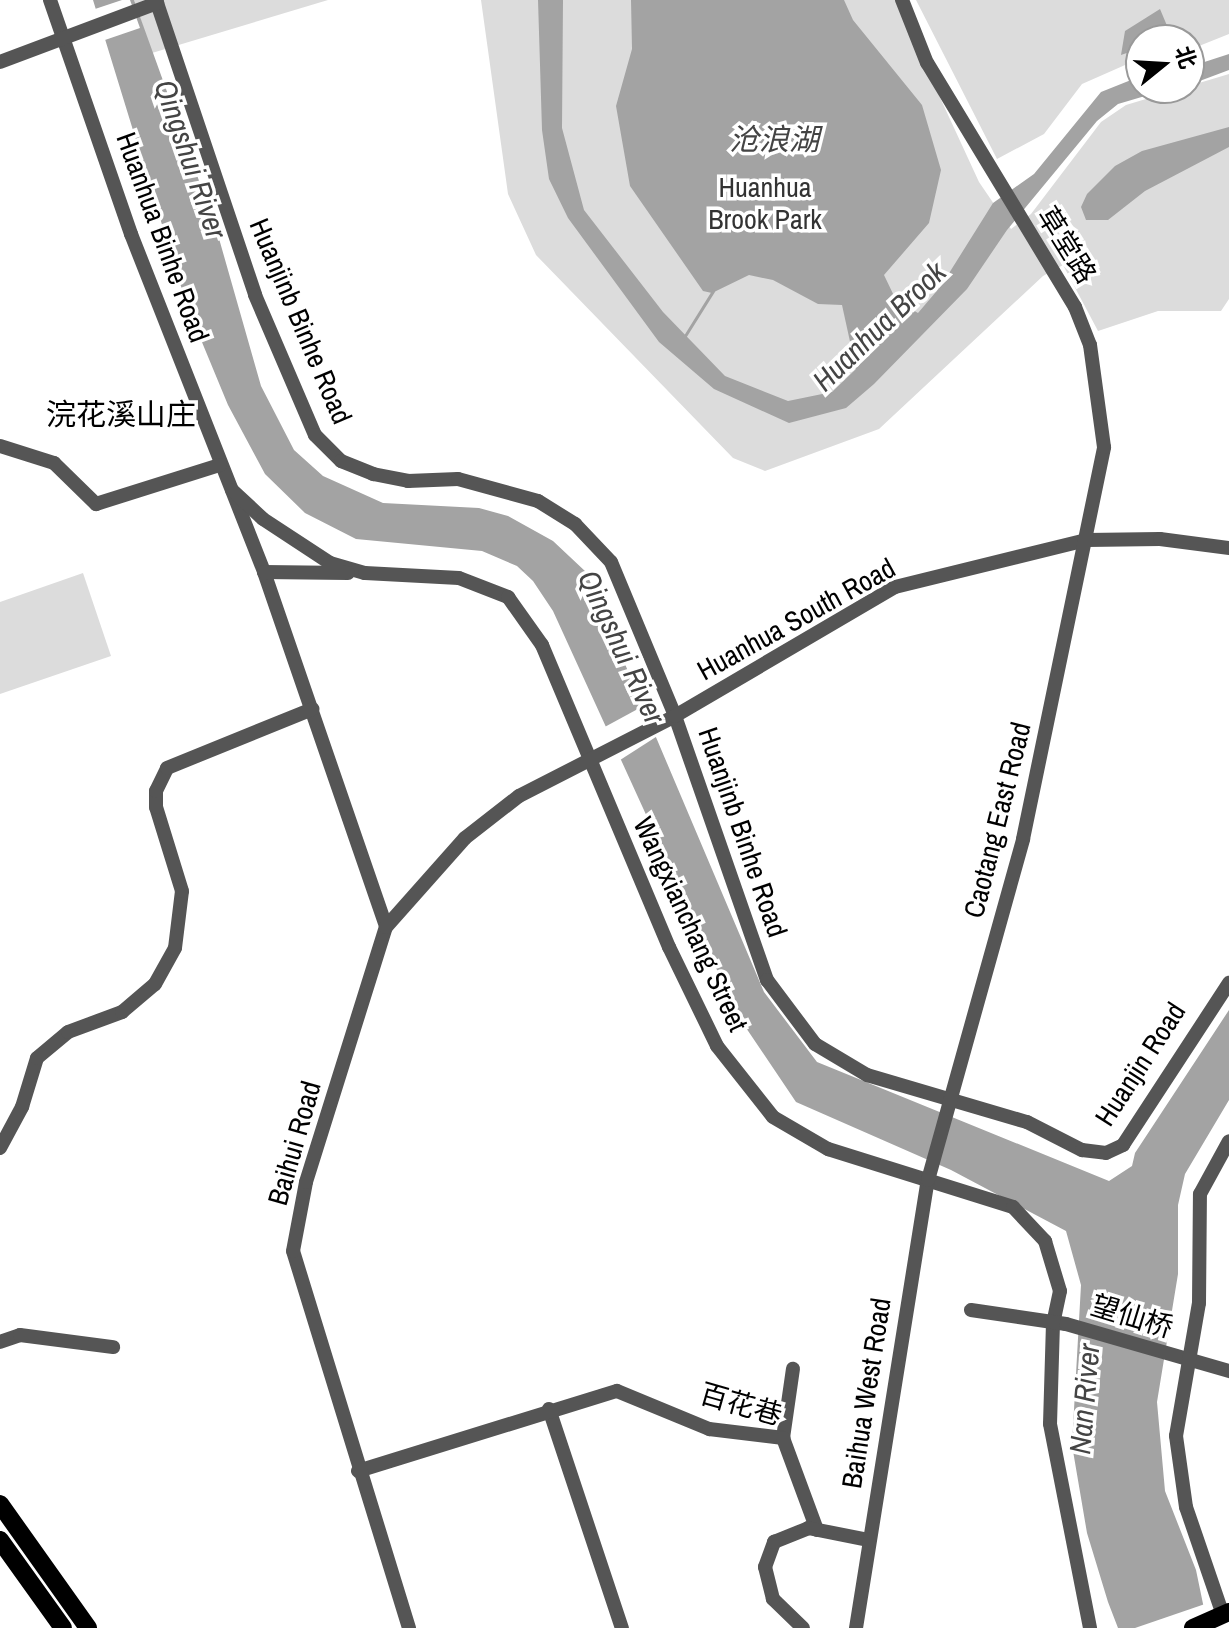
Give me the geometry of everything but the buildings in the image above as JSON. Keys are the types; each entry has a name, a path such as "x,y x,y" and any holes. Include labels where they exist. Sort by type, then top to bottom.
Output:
{"main road":[{"path":"0,1504 88,1628"},
{"path":"0,1540 63,1628"},
{"path":"1193,1628 1223,1620"}],"street":[{"name":"Huanhua Binhe Road","path":"50,0 220,465 264,572 386,927"},
{"name":"草堂路","path":"902,0 927,63 1075,307 1090,345 1104,447 1087,540"},
{"path":"0,62 137,12 156,2"},
{"name":"Huanjinb Binhe Road","path":"156,2 255,295 315,435 341,461 373,474 408,481 458,479 509,490 538,501 575,524 611,562 675,716 767,980 815,1044 837,1060 867,1075 948,1103"},
{"path":"0,446 54,463 96,504 220,465"},
{"name":"Huanhua Binhe Road","path":"232,490 294,542 330,563 365,573"},
{"name":"Huanhua South Road","path":"589,762 675,716 895,587 1087,540 1160,539 1229,548"},
{"name":"Caotang East Road","path":"929,1173 1023,839 1087,540"},
{"name":"Huanhua Binhe Road","path":"264,572 459,578 508,597 542,645 589,762"},
{"path":"0,1148 22,1107 37,1058 68,1032 122,1012 155,984 175,948 182,891 156,807 156,791 167,768 312,709"},
{"name":"Baihui Road","path":"409,1628 358,1471 293,1251 306,1182 386,927 465,838 519,796 589,762"},
{"name":"Wangxianchang Street","path":"589,762 717,1046 773,1117 828,1149 929,1173 1013,1207 1045,1241 1060,1291 1050,1424 1090,1628"},
{"name":"Huanjin Road","path":"948,1103 1027,1122 1082,1150 1106,1153 1123,1145 1229,983"},
{"path":"1223,1620 1186,1507 1176,1436 1199,1303 1200,1194 1229,1141"},
{"name":"Baihua West Road","path":"856,1628 929,1173"},
{"name":"望仙桥","path":"971,1310 1060,1323 1229,1371"},
{"path":"0,1342 20,1335 113,1347"},
{"path":"783,1438 793,1369"},
{"name":"百花巷","path":"358,1471 549,1409 617,1391 709,1429 783,1438 817,1530"},
{"path":"549,1409 622,1628"},
{"path":"803,1628 773,1599 765,1567 774,1542 808,1528 868,1540"}],"green space":[{"path":"134,0 328,0 152,53"},
{"name":"Huanhua Brook Park","path":"481,0 895,0 979,182 1011,229 1031,214 1101,122 1129,104 1205,104 1205,81 1229,74 1229,299 1221,311 1158,311 1098,331 1063,265 1043,276 879,429 765,471 733,458 536,255 508,194"},
{"path":"916,0 1229,0 1229,34 1205,44 1205,24 1125,24 1125,65 1082,84 1044,134 997,159"},
{"path":"83,573 111,656 0,694 0,602"}],"water":[{"path":"93,0 134,0 216,228 261,386 294,450 323,476 383,503 479,508 508,516 553,541 586,572 764,992 817,1062 1109,1181 1132,1166 1135,1153 1229,1010 1229,1100 1185,1174 1178,1205 1178,1274 1157,1402 1165,1491 1196,1570 1208,1628 1118,1628 1108,1602 1087,1533 1072,1445 1081,1285 1066,1231 951,1170 796,1102 738,1016 553,611 533,581 517,566 482,551 356,539 305,513 265,474 228,405 187,306"},
{"name":"沧浪湖","path":"538,0 563,0 562,128 584,210 663,312 725,376 788,401 832,392 856,369 842,305 818,304 773,280 749,275 712,293 703,291 630,186 616,106 632,49 631,0 844,0 853,20 922,105 941,170 929,223 884,275 896,300 918,313 941,286 993,203 1034,174 1101,92 1125,82 1125,102 1097,121 1007,230 967,289 874,384 846,408 789,423 714,389 659,342 568,218 549,179 542,130"},
{"path":"1160,9 1166,24 1136,24"},
{"path":"1125,31 1125,54 1121,55"},
{"path":"1229,54 1229,70 1205,79 1205,62"},
{"path":"1229,127 1229,147 1145,191 1108,220 1086,220 1081,207 1087,194 1115,166 1142,151"}],"pier":[{"path":"130,0 140,28 102,41 92,10"},
{"path":"647,704 659,735 617,762 601,729"},
{"path":"1205,1604 1212,1628 1135,1628"}],"waterway":[{"path":"683,339 713,291"}],"district":[{"name":"浣花溪山庄","path":"121,414"}],"water label":[{"name":"Qingshui River","path":"191,159"},
{"name":"Huanhua Brook","path":"879,326"},
{"name":"Qingshui River","path":"622,647"},
{"name":"Nan River","path":"1084,1399"}]}
